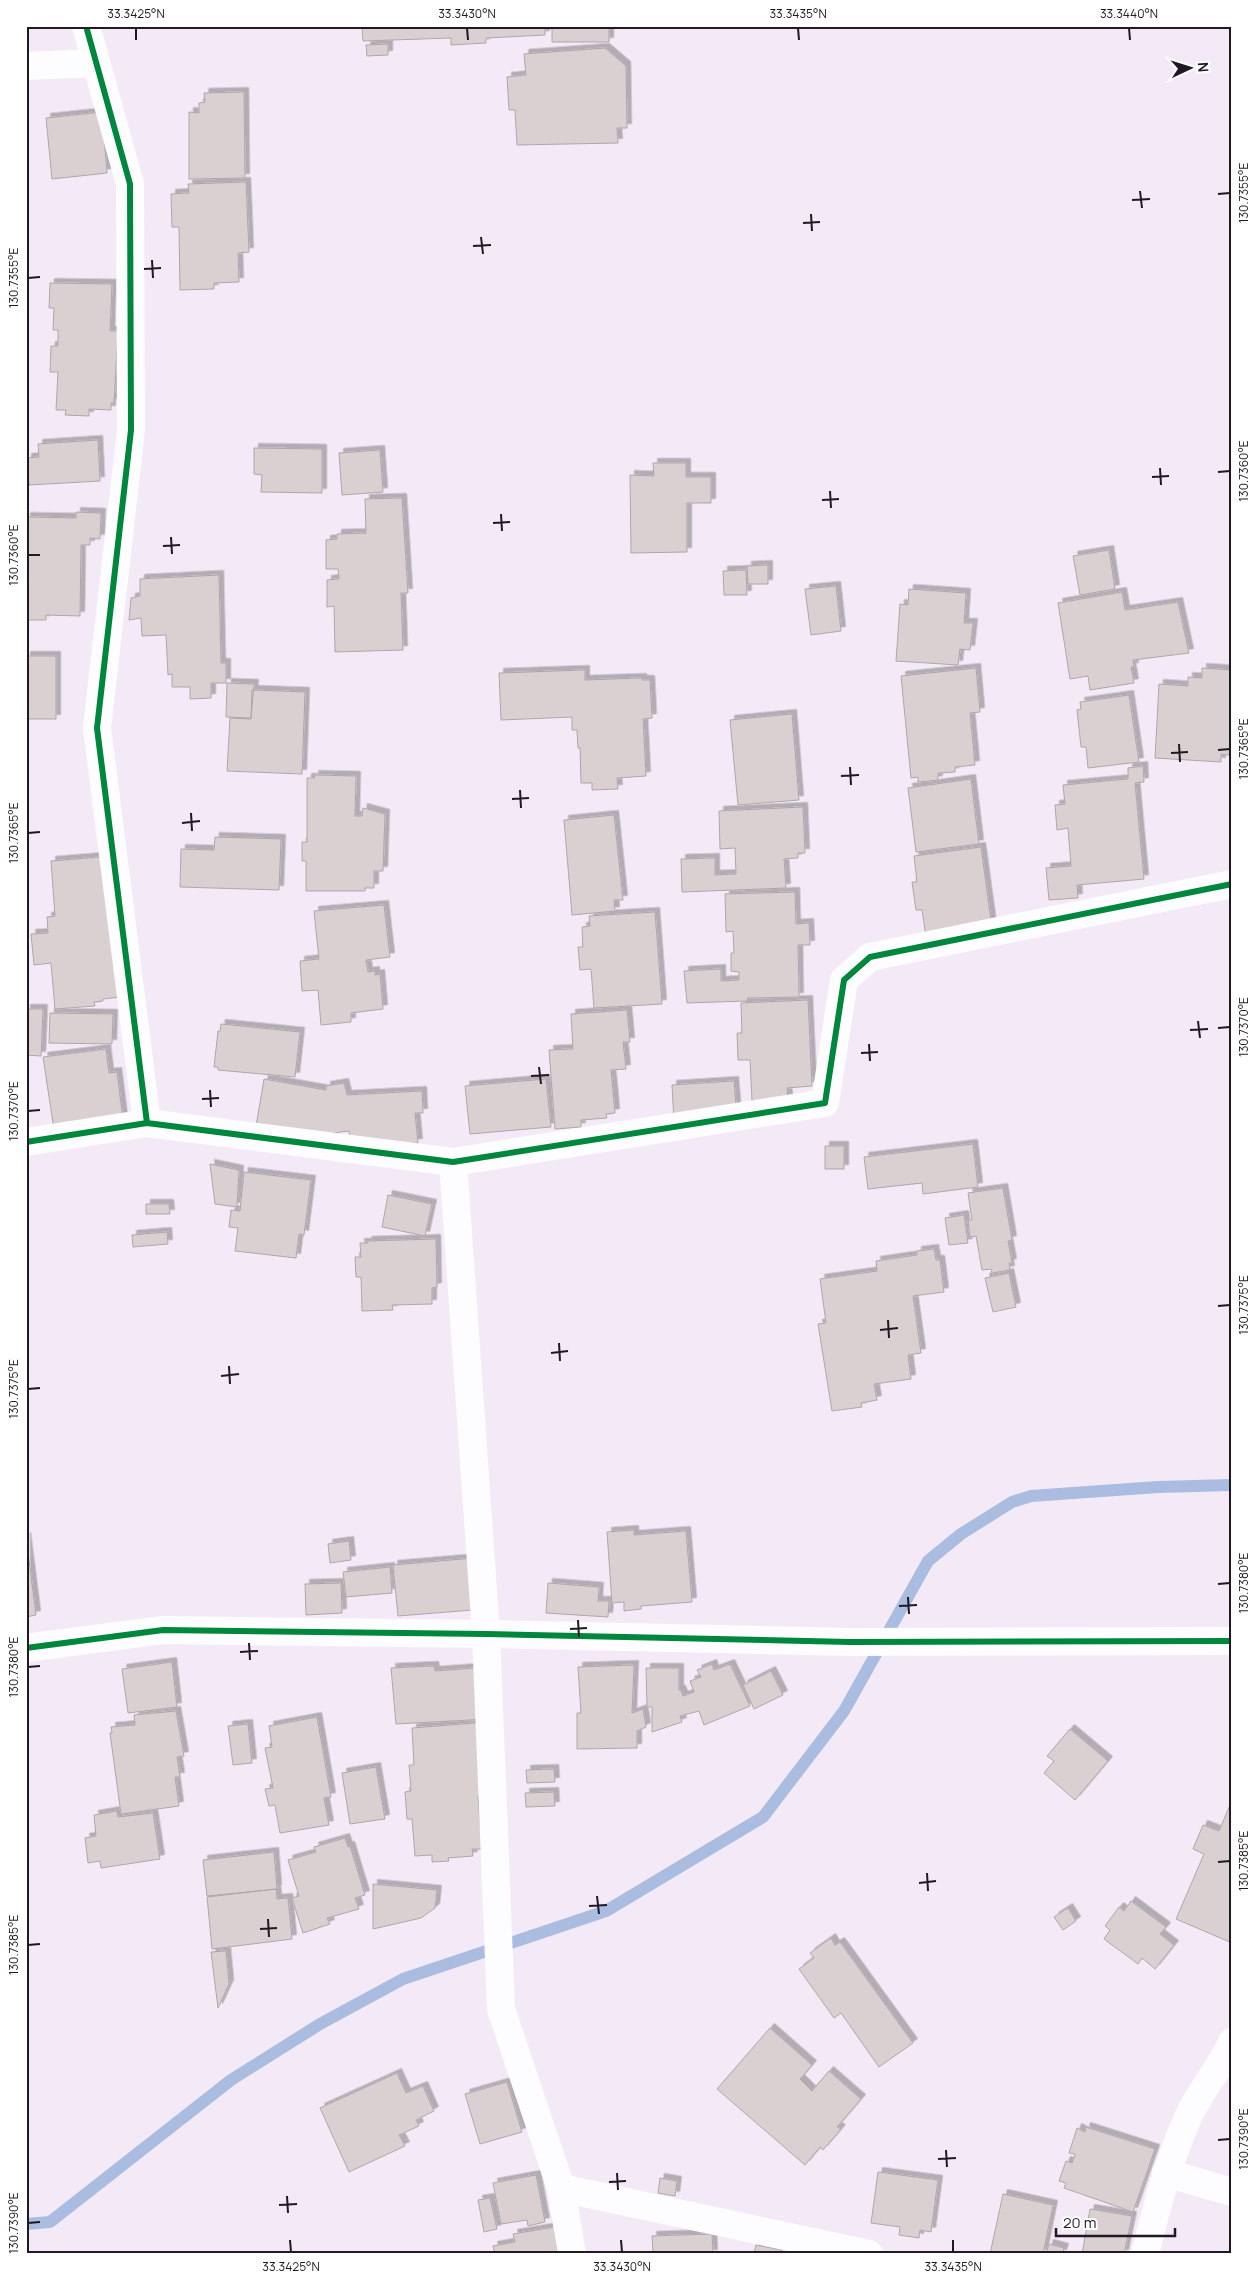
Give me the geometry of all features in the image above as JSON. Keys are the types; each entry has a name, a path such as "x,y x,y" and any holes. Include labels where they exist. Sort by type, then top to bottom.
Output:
{"street":[{"path":"86,26 130,184 131,420 97,728 147,1123"},
{"path":"26,66 96,63"},
{"path":"26,1142 147,1123 453,1162 825,1103 844,980 870,957 1232,884"},
{"path":"453,1162 486,1634 501,2009 561,2188 572,2254"},
{"path":"26,1648 163,1630 486,1634 850,1642 1232,1641"},
{"path":"1145,2254 1166,2173 1190,2113 1227,2054 1232,2042"},
{"path":"1166,2173 1232,2192"},
{"path":"561,2188 869,2254"}],"building":[{"path":"362,26 545,26 545,35 486,38 486,43 451,45 451,38 363,41"},
{"path":"552,26 609,26 609,42 552,42"},
{"path":"388,44 388,55 367,56 366,45"},
{"path":"605,48 626,66 627,128 617,128 618,143 517,145 515,110 509,110 507,77 526,75 524,54"},
{"path":"244,92 245,178 189,179 189,112 199,113 199,103 205,102 204,93"},
{"path":"102,112 107,173 52,179 46,118"},
{"path":"246,182 249,252 238,253 239,282 214,283 214,289 180,290 179,227 172,227 171,194 189,193 188,184"},
{"path":"50,283 112,284 110,331 118,331 114,403 111,403 111,410 89,409 89,416 65,415 66,410 56,410 58,372 50,372 51,346 58,346 58,330 53,330 54,308 49,308"},
{"path":"98,440 100,481 29,485 27,458 39,457 38,444"},
{"path":"254,448 322,449 322,493 261,492 262,475 254,474"},
{"path":"380,450 383,492 342,495 339,453"},
{"path":"653,463 686,463 686,477 711,477 711,503 687,503 687,552 631,553 630,475 654,476"},
{"path":"402,498 408,593 401,593 403,650 335,652 334,606 327,607 327,580 339,579 338,569 326,569 326,540 337,539 337,534 366,533 365,499"},
{"path":"76,512 101,513 100,539 90,538 90,545 81,545 80,616 46,615 46,620 26,620 26,517 76,518"},
{"path":"1109,550 1115,589 1080,595 1073,556"},
{"path":"768,565 768,584 748,584 747,566"},
{"path":"746,570 747,595 724,595 723,571"},
{"path":"219,575 221,663 226,663 226,683 211,683 211,698 190,699 190,687 172,687 172,674 168,675 166,635 142,636 141,618 129,620 131,598 140,596 140,579"},
{"path":"836,586 841,631 811,635 805,589"},
{"path":"909,589 966,593 964,623 973,623 970,650 960,649 958,665 896,661 900,604 908,605"},
{"path":"1122,592 1125,610 1178,602 1189,653 1133,660 1134,667 1131,667 1134,683 1090,690 1088,676 1070,679 1058,603"},
{"path":"26,656 56,656 56,719 26,719"},
{"path":"976,668 980,712 970,713 975,765 955,767 955,772 938,773 938,780 918,782 918,777 911,778 901,676"},
{"path":"1202,668 1232,670 1232,726 1229,755 1221,754 1221,762 1155,758 1159,684 1188,686 1188,677 1202,678"},
{"path":"585,670 585,680 642,678 642,680 650,680 652,718 643,719 646,776 617,778 618,789 592,790 592,783 581,783 580,748 578,748 577,730 572,730 572,717 501,720 499,673"},
{"path":"227,683 254,684 251,718 226,717"},
{"path":"252,690 305,692 302,774 227,771 230,718 251,719"},
{"path":"1129,695 1139,762 1088,768 1086,747 1081,747 1077,710 1081,709 1080,702"},
{"path":"792,714 799,800 738,805 730,720"},
{"path":"1143,766 1144,782 1135,783 1144,879 1077,885 1078,898 1049,900 1046,868 1071,866 1068,828 1057,830 1055,805 1065,804 1063,785 1128,779 1128,768"},
{"path":"314,775 356,776 355,816 362,816 363,808 385,814 383,871 374,871 374,888 365,888 365,891 306,891 306,861 302,861 302,842 307,842 307,778 315,778"},
{"path":"971,779 979,844 916,852 908,788"},
{"path":"803,807 805,853 798,853 798,858 784,859 786,888 682,892 681,859 715,858 715,875 736,874 735,848 720,849 719,811"},
{"path":"614,815 623,900 614,900 615,911 572,915 564,820"},
{"path":"215,837 281,839 279,890 180,887 181,849 214,850"},
{"path":"981,847 993,935 928,950 922,910 916,910 912,882 917,882 914,856"},
{"path":"113,856 121,997 94,1002 95,1006 55,1009 51,963 34,965 31,934 48,933 47,917 55,916 51,861"},
{"path":"795,892 796,924 809,923 810,945 798,945 799,997 748,998 747,1001 687,1003 684,971 721,969 721,981 739,980 739,972 731,971 731,953 734,953 733,931 726,932 725,894"},
{"path":"384,905 390,957 366,960 368,972 375,971 375,975 380,974 383,1009 351,1013 351,1022 321,1025 318,990 302,991 300,961 319,959 314,911"},
{"path":"655,912 662,1004 594,1008 591,969 580,970 578,947 583,947 582,927 590,926 589,916"},
{"path":"808,1000 812,1086 787,1088 788,1099 752,1101 750,1060 738,1060 737,1033 742,1033 741,1003"},
{"path":"26,1009 43,1009 41,1056 26,1055"},
{"path":"627,1010 630,1042 623,1042 626,1069 611,1070 615,1113 606,1114 607,1118 581,1120 581,1127 555,1129 549,1050 573,1049 571,1014"},
{"path":"50,1013 113,1014 112,1044 49,1043"},
{"path":"221,1024 300,1032 295,1077 218,1070 218,1067 214,1067 218,1031 220,1031"},
{"path":"106,1049 109,1073 117,1072 123,1120 54,1130 43,1057"},
{"path":"264,1079 326,1090 326,1086 344,1083 347,1095 422,1091 423,1113 415,1113 418,1143 351,1148 349,1131 318,1135 255,1132"},
{"path":"546,1079 551,1127 470,1134 465,1086"},
{"path":"734,1081 737,1118 674,1123 672,1085"},
{"path":"973,1144 978,1187 923,1194 922,1183 868,1189 864,1157"},
{"path":"825,1146 844,1146 844,1169 825,1169"},
{"path":"210,1164 239,1170 237,1207 215,1204"},
{"path":"244,1172 311,1180 304,1235 299,1234 296,1258 235,1251 238,1228 229,1227 231,1210 240,1211"},
{"path":"1003,1188 1012,1240 1008,1241 1012,1263 1009,1263 1010,1270 992,1273 991,1269 982,1270 976,1236 970,1237 968,1220 972,1220 968,1193"},
{"path":"388,1195 432,1204 425,1236 382,1227"},
{"path":"146,1204 169,1204 170,1214 146,1214"},
{"path":"964,1215 968,1243 949,1245 945,1218"},
{"path":"167,1232 168,1244 133,1247 132,1235"},
{"path":"436,1239 437,1287 432,1288 432,1304 392,1305 393,1310 362,1311 361,1277 356,1277 355,1257 361,1257 360,1243 368,1243 367,1241"},
{"path":"934,1249 936,1260 940,1260 944,1292 913,1296 921,1353 908,1355 911,1379 874,1384 877,1400 861,1403 862,1407 832,1411 818,1324 826,1323 820,1279 877,1271 876,1261 917,1255 917,1251"},
{"path":"1009,1273 1016,1307 993,1312 985,1278"},
{"path":"634,1530 634,1535 686,1531 692,1602 641,1606 641,1609 624,1611 624,1602 612,1603 607,1532"},
{"path":"26,1537 36,1615 26,1617"},
{"path":"349,1541 351,1560 330,1563 328,1544"},
{"path":"474,1558 485,1609 398,1616 393,1565"},
{"path":"390,1567 392,1593 346,1597 343,1572"},
{"path":"341,1583 342,1613 306,1615 305,1584"},
{"path":"548,1583 599,1587 598,1601 609,1601 608,1617 546,1613"},
{"path":"172,1662 177,1707 128,1713 122,1669"},
{"path":"712,1664 714,1670 730,1664 750,1706 704,1725 699,1711 680,1716 682,1722 652,1732 652,1707 647,1707 646,1668 679,1668 679,1690 681,1690 683,1696 694,1692 690,1681 701,1677 697,1670"},
{"path":"634,1665 632,1713 643,1709 646,1727 637,1731 637,1748 577,1749 577,1713 581,1713 578,1667"},
{"path":"434,1666 435,1671 475,1668 488,1719 396,1724 391,1668"},
{"path":"771,1671 783,1695 754,1709 743,1685"},
{"path":"176,1711 184,1756 177,1757 180,1777 175,1777 179,1806 121,1814 110,1733 112,1733 111,1727 135,1725 134,1715"},
{"path":"317,1717 331,1797 324,1798 329,1825 280,1833 275,1805 269,1806 265,1789 273,1788 265,1748 272,1747 269,1726"},
{"path":"487,1722 490,1795 478,1796 482,1849 472,1849 473,1856 448,1858 449,1861 432,1862 432,1855 415,1856 412,1819 407,1819 405,1792 411,1791 409,1765 414,1765 412,1728"},
{"path":"248,1724 252,1763 233,1765 228,1726"},
{"path":"1070,1729 1108,1761 1075,1800 1044,1773 1054,1761 1047,1756"},
{"path":"376,1767 385,1819 350,1824 342,1773"},
{"path":"554,1769 555,1782 527,1783 526,1770"},
{"path":"554,1792 555,1806 526,1807 525,1793"},
{"path":"1230,1805 1232,1806 1232,1943 1176,1919 1204,1854 1193,1849 1203,1825 1219,1831"},
{"path":"117,1811 118,1817 153,1813 160,1859 101,1868 100,1861 88,1863 85,1838 96,1836 94,1815"},
{"path":"345,1838 348,1847 350,1846 365,1895 355,1898 359,1909 327,1918 330,1924 303,1933 292,1898 299,1896 288,1860 316,1852 314,1847"},
{"path":"274,1852 277,1889 207,1896 203,1860"},
{"path":"373,1884 437,1890 435,1908 421,1918 373,1929"},
{"path":"276,1889 277,1899 288,1898 292,1939 212,1949 207,1897"},
{"path":"1131,1901 1166,1927 1160,1934 1174,1945 1155,1969 1142,1958 1138,1964 1104,1939 1110,1930 1105,1926 1119,1907 1124,1911"},
{"path":"1068,1908 1076,1921 1063,1930 1054,1917"},
{"path":"831,1938 835,1945 840,1942 913,2043 879,2067 841,2013 834,2018 799,1969 814,1958 810,1953"},
{"path":"226,1951 229,1984 218,2008 211,1952"},
{"path":"770,2028 812,2065 800,2079 812,2091 829,2071 861,2099 837,2127 841,2129 823,2150 820,2147 805,2165 717,2089"},
{"path":"397,2073 406,2093 423,2086 434,2111 416,2120 419,2126 399,2135 405,2146 349,2172 320,2108"},
{"path":"507,2082 522,2132 480,2144 465,2094"},
{"path":"1086,2127 1155,2149 1133,2212 1064,2188 1066,2183 1059,2181 1066,2161 1072,2163 1075,2154 1069,2153 1077,2128 1085,2132"},
{"path":"878,2172 938,2180 931,2232 920,2230 919,2238 899,2235 900,2227 871,2223"},
{"path":"536,2175 545,2222 528,2226 527,2220 501,2224 493,2183"},
{"path":"660,2178 677,2181 675,2196 658,2193"},
{"path":"1003,2194 1053,2205 1043,2254 990,2254"},
{"path":"490,2198 497,2229 484,2232 478,2200"},
{"path":"1090,2209 1132,2216 1124,2254 1082,2254"},
{"path":"554,2227 558,2254 495,2254 493,2246 515,2242 513,2234"},
{"path":"712,2234 713,2254 653,2254 652,2236"},
{"path":"1049,2244 1064,2248 1062,2254 1046,2254"},
{"path":"756,2245 782,2250 782,2254 754,2254"}],"waterway":[{"path":"26,2224 50,2222 231,2080 320,2024 403,1979 606,1911 763,1817 844,1711 928,1561 961,1534 1012,1502 1031,1496 1158,1487 1232,1485"}],"cycle path":[{"path":"86,26 130,184 131,430 97,728 147,1123"},
{"path":"26,1142 147,1123 453,1162 825,1103 844,980 870,957 1232,884"},
{"path":"26,1648 163,1630 486,1634 850,1642 1232,1641"}]}
